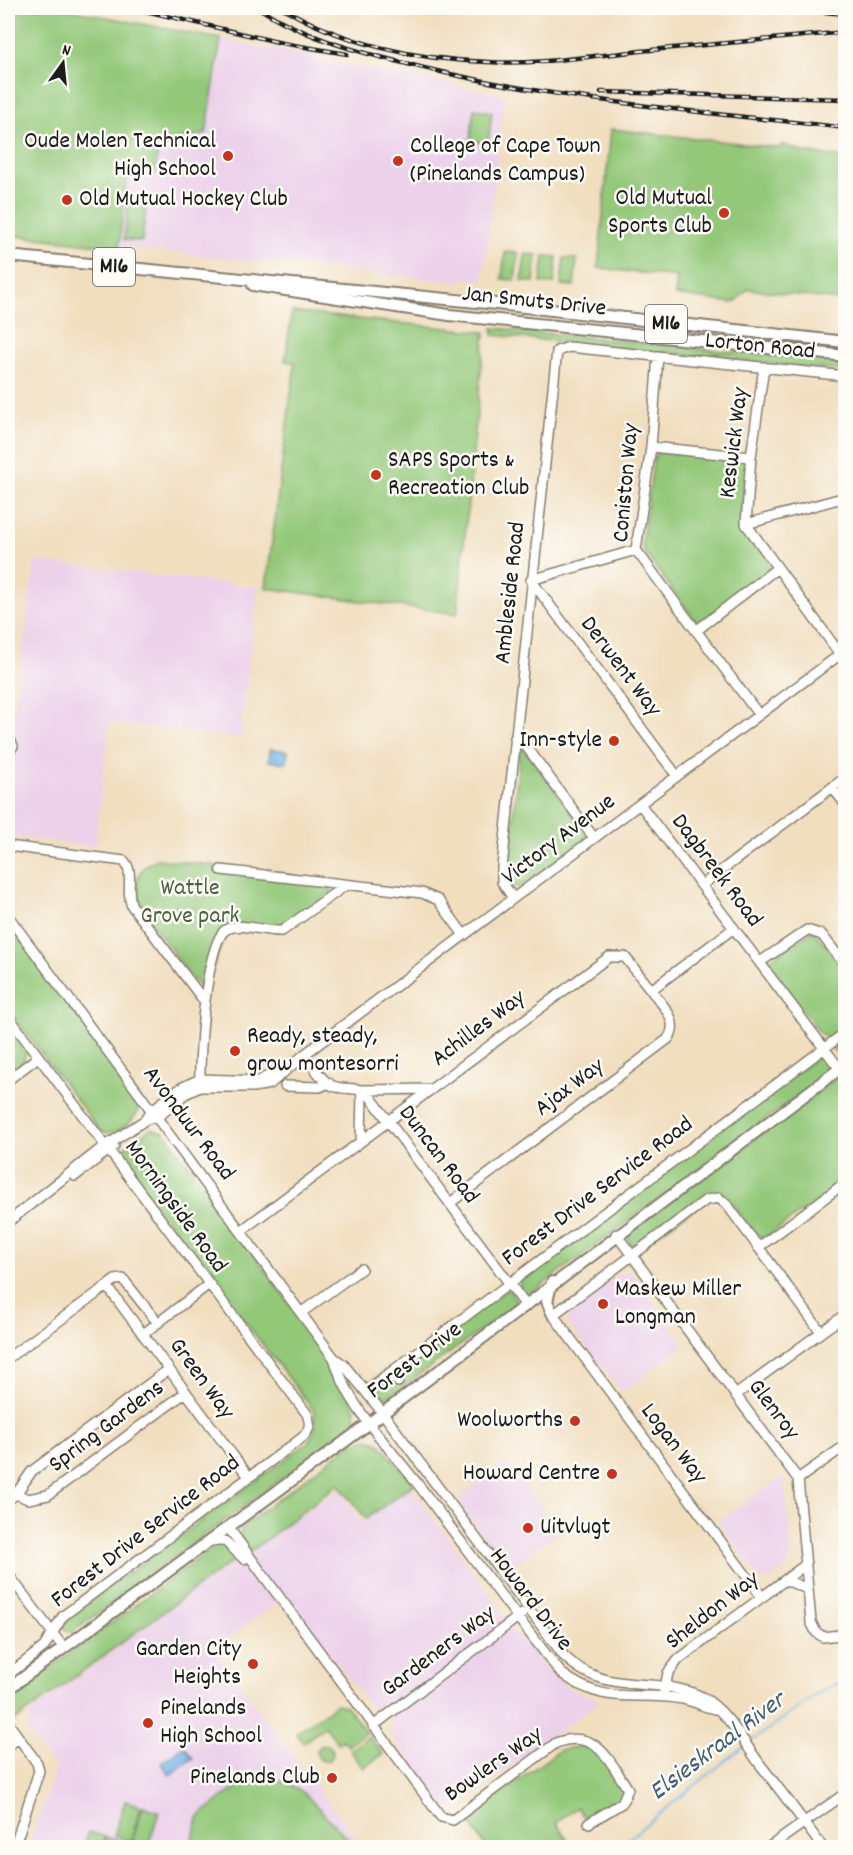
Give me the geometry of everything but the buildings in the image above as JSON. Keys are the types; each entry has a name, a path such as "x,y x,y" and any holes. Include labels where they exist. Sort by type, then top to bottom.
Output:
{"main road":[{"name":"Jan Smuts Drive","path":"8,256 481,302 846,342"},
{"name":"Jan Smuts Drive","path":"221,278 270,289 449,315 846,356"},
{"name":"Forest Drive","path":"8,1689 368,1423 552,1282 842,1066"},
{"path":"552,1282 547,1303 553,1315"}],"street":[{"name":"Lorton Road","path":"562,347 846,376"},
{"name":"Ambleside Road","path":"513,898 502,882 501,875 555,358 562,347"},
{"name":"Coniston Way","path":"658,356 651,447 636,550 759,715"},
{"name":"Keswick Way","path":"764,367 750,457 746,524 776,569 843,652"},
{"path":"651,447 750,457"},
{"name":"Keswick Way","path":"746,524 846,498"},
{"path":"531,580 636,550"},
{"path":"696,631 776,569"},
{"name":"Derwent Way","path":"531,580 677,776"},
{"name":"Victory Avenue","path":"200,1083 262,1086 277,1079 305,1054 843,652"},
{"path":"8,737 13,746 8,753"},
{"path":"516,738 523,742 594,838"},
{"path":"702,885 846,777"},
{"path":"832,788 846,805"},
{"name":"Dagbreek Road","path":"640,804 823,1049 842,1066"},
{"path":"8,846 124,861 130,870 128,890 132,906 206,1002"},
{"path":"221,870 431,896 444,907 465,935"},
{"path":"8,1222 146,1119 200,1083 199,1059 206,1002 216,942 221,933 229,928 238,927 282,931 346,885"},
{"name":"Avonduur Road","path":"8,916 302,1312 334,1358 342,1380 368,1423"},
{"path":"651,990 734,928"},
{"name":"Dagbreek Road","path":"760,963 807,930 822,935 846,966"},
{"name":"Achilles Way","path":"242,1230 609,957 625,957 651,990"},
{"name":"Ajax Way","path":"450,1203 668,1039 673,1033 672,1019 651,990"},
{"name":"Morningside Road","path":"8,1016 307,1414 310,1422"},
{"name":"Forest Drive Service Road","path":"375,1384 846,1032"},
{"path":"305,1054 328,1083 339,1088 432,1089"},
{"path":"8,1080 38,1057"},
{"path":"285,1086 320,1087 328,1083"},
{"path":"362,1141 363,1090"},
{"name":"Duncan Road","path":"363,1090 524,1304"},
{"path":"759,1247 846,1182"},
{"path":"553,1315 706,1200 719,1198 724,1201 821,1332"},
{"name":"Glenroy","path":"616,1234 798,1479"},
{"path":"302,1312 361,1269"},
{"name":"Green Way","path":"158,1323 123,1279 115,1280 106,1286 249,1477"},
{"name":"Green Way","path":"143,1334 208,1284"},
{"path":"8,1358 106,1286"},
{"path":"737,1394 846,1314"},
{"name":"Logan Way","path":"553,1315 585,1362 762,1597"},
{"name":"Avonduur Road","path":"334,1358 344,1365 382,1412"},
{"name":"Spring Gardens","path":"12,1497 32,1471 169,1369"},
{"path":"390,1373 398,1382"},
{"name":"Spring Gardens","path":"12,1497 28,1498 48,1495 186,1392"},
{"name":"Howard Drive","path":"382,1412 564,1656 586,1674 615,1683 664,1687 701,1697 715,1708 735,1730 823,1848"},
{"name":"Forest Drive Service Road","path":"8,1675 44,1647 63,1616 303,1437 308,1431 310,1422"},
{"name":"Howard Drive","path":"368,1423 404,1466 517,1618 561,1673 580,1687 610,1696 684,1699 715,1708"},
{"path":"846,1445 798,1479 804,1565 811,1622 816,1632 823,1637 846,1634"},
{"path":"228,1527 260,1575 373,1726"},
{"path":"209,1541 221,1540 228,1543 260,1575"},
{"name":"Sheldon Way","path":"663,1698 668,1673 679,1659 804,1565"},
{"path":"8,1574 63,1647"},
{"path":"786,1580 807,1588"},
{"name":"Gardeners Way","path":"373,1726 529,1609"},
{"path":"8,1723 37,1763 39,1771 14,1848"},
{"name":"Bowlers Way","path":"373,1726 441,1817 447,1820 453,1820 556,1743 574,1739 585,1740 600,1749 628,1789 622,1803 589,1823"},
{"path":"8,1746 18,1738"},
{"path":"768,1848 846,1793"}],"shaded area":[{"path":"221,39 505,96 483,280 463,278 457,282 119,247 128,170 159,140 177,142 186,137 206,134"},
{"path":"35,561 258,587 240,738 109,723 95,847 8,836 8,759"},
{"path":"621,1272 632,1273 685,1345 622,1392 567,1322 569,1311"},
{"path":"507,1461 560,1531 508,1570 460,1505 462,1495"},
{"path":"783,1475 792,1555 787,1567 769,1580 759,1578 718,1522"},
{"path":"410,1487 503,1612 503,1617 544,1667 568,1688 600,1701 455,1809 446,1807 391,1735 392,1725 381,1709 371,1708 287,1596 213,1649 362,1847 28,1847 56,1768 27,1732 30,1713 178,1602 338,1489 363,1523"}],"green space":[{"path":"8,8 59,8 221,39 206,134 177,140 159,140 155,173 128,170 119,247 8,235"},
{"path":"474,109 492,112 488,143 470,142"},
{"name":"Old Mutual Sports Club","path":"611,129 781,148 782,144 802,152 845,158 845,301 748,289 732,303 675,295 677,277 598,268"},
{"path":"128,205 146,206 142,241 124,240"},
{"path":"505,252 518,253 515,280 502,279"},
{"path":"525,254 537,255 534,282 522,281"},
{"path":"544,256 557,257 554,284 541,283"},
{"path":"564,258 577,259 574,286 561,285"},
{"name":"SAPS Sports & Recreation Club","path":"292,312 485,332 457,614 266,588 295,363 285,361"},
{"path":"493,328 845,363 845,371 493,335"},
{"path":"660,452 743,458 747,462 744,519 771,568 704,621 695,620 644,552 642,542 654,457"},
{"path":"522,746 587,833 585,841 518,888 508,881 508,870"},
{"name":"Wattle Grove park","path":"157,859 280,873 329,886 332,891 282,927 229,925 204,989 202,989 154,927 140,902 137,890 138,878 144,868"},
{"path":"8,922 139,1099 137,1113 120,1130 105,1133 99,1130 8,1009"},
{"path":"813,931 845,967 845,1028 829,1039 820,1033 769,966 770,959"},
{"path":"8,1022 27,1050 22,1064 8,1075"},
{"path":"845,1035 845,1058 841,1058 832,1048"},
{"path":"819,1056 827,1057 831,1063 830,1072 530,1294 522,1292 519,1282"},
{"path":"845,1072 845,1181 765,1238 751,1230 730,1203 715,1195 639,1246 632,1245 628,1240 631,1231"},
{"path":"151,1128 164,1132 326,1353 355,1409 356,1422 71,1633 63,1628 67,1618 309,1442 315,1427 314,1411 124,1165 124,1148"},
{"path":"506,1290 510,1290 516,1300 515,1306 388,1397 372,1395 366,1386 385,1370 390,1377"},
{"path":"368,1439 379,1443 414,1484 366,1519 338,1484 250,1552 240,1536 243,1526 352,1443"},
{"path":"218,1544 222,1544 238,1557 15,1721 8,1712 11,1697"},
{"path":"336,1704 346,1706 366,1732 348,1746 343,1740 338,1743 325,1726 303,1743 296,1733"},
{"path":"369,1736 383,1754 363,1768 350,1750"},
{"path":"325,1745 333,1753 325,1761 317,1753"},
{"path":"581,1746 597,1749 625,1789 622,1799 587,1821 577,1807 556,1823 568,1840 559,1847 486,1847 467,1818 560,1750"},
{"path":"264,1778 286,1782 303,1792 356,1847 190,1847 199,1816 239,1785"},
{"path":"125,1801 141,1806 131,1841 114,1836"},
{"path":"143,1806 159,1812 148,1846 132,1841"},
{"path":"88,1832 105,1837 102,1847 84,1847"},
{"path":"106,1837 123,1843 121,1847 103,1847"}],"water":[{"path":"270,749 288,751 287,763 269,761"},
{"path":"184,1746 193,1758 170,1775 161,1763"}],"waterway":[{"name":"Elsieskraal River","path":"750,1742 828,1687 846,1681"},
{"name":"Elsieskraal River","path":"617,1848 745,1745"}],"railway":[{"path":"133,8 282,43 347,54"},
{"path":"259,8 297,29 338,45 402,63 476,79 581,97 846,128"},
{"path":"283,8 330,31 382,48 435,58 508,63 846,32"},
{"path":"779,8 846,14"},
{"path":"601,92 846,99"}],"place":[{"name":"Oude Molen Technical High School","path":"228,156"},
{"name":"College of Cape Town (Pinelands Campus)","path":"398,161"},
{"name":"Old Mutual Hockey Club","path":"67,200"},
{"name":"Old Mutual Sports Club","path":"724,213"},
{"name":"SAPS Sports & Recreation Club","path":"376,475"},
{"name":"Inn-style","path":"614,741"},
{"name":"Ready, steady, grow montesorri","path":"235,1051"},
{"name":"Maskew Miller Longman","path":"603,1304"},
{"name":"Woolworths","path":"575,1421"},
{"name":"Howard Centre","path":"612,1474"},
{"name":"Uitvlugt","path":"528,1528"},
{"name":"Garden City Heights","path":"253,1664"},
{"name":"Pinelands High School","path":"148,1723"},
{"name":"Pinelands Club","path":"332,1778"}]}
